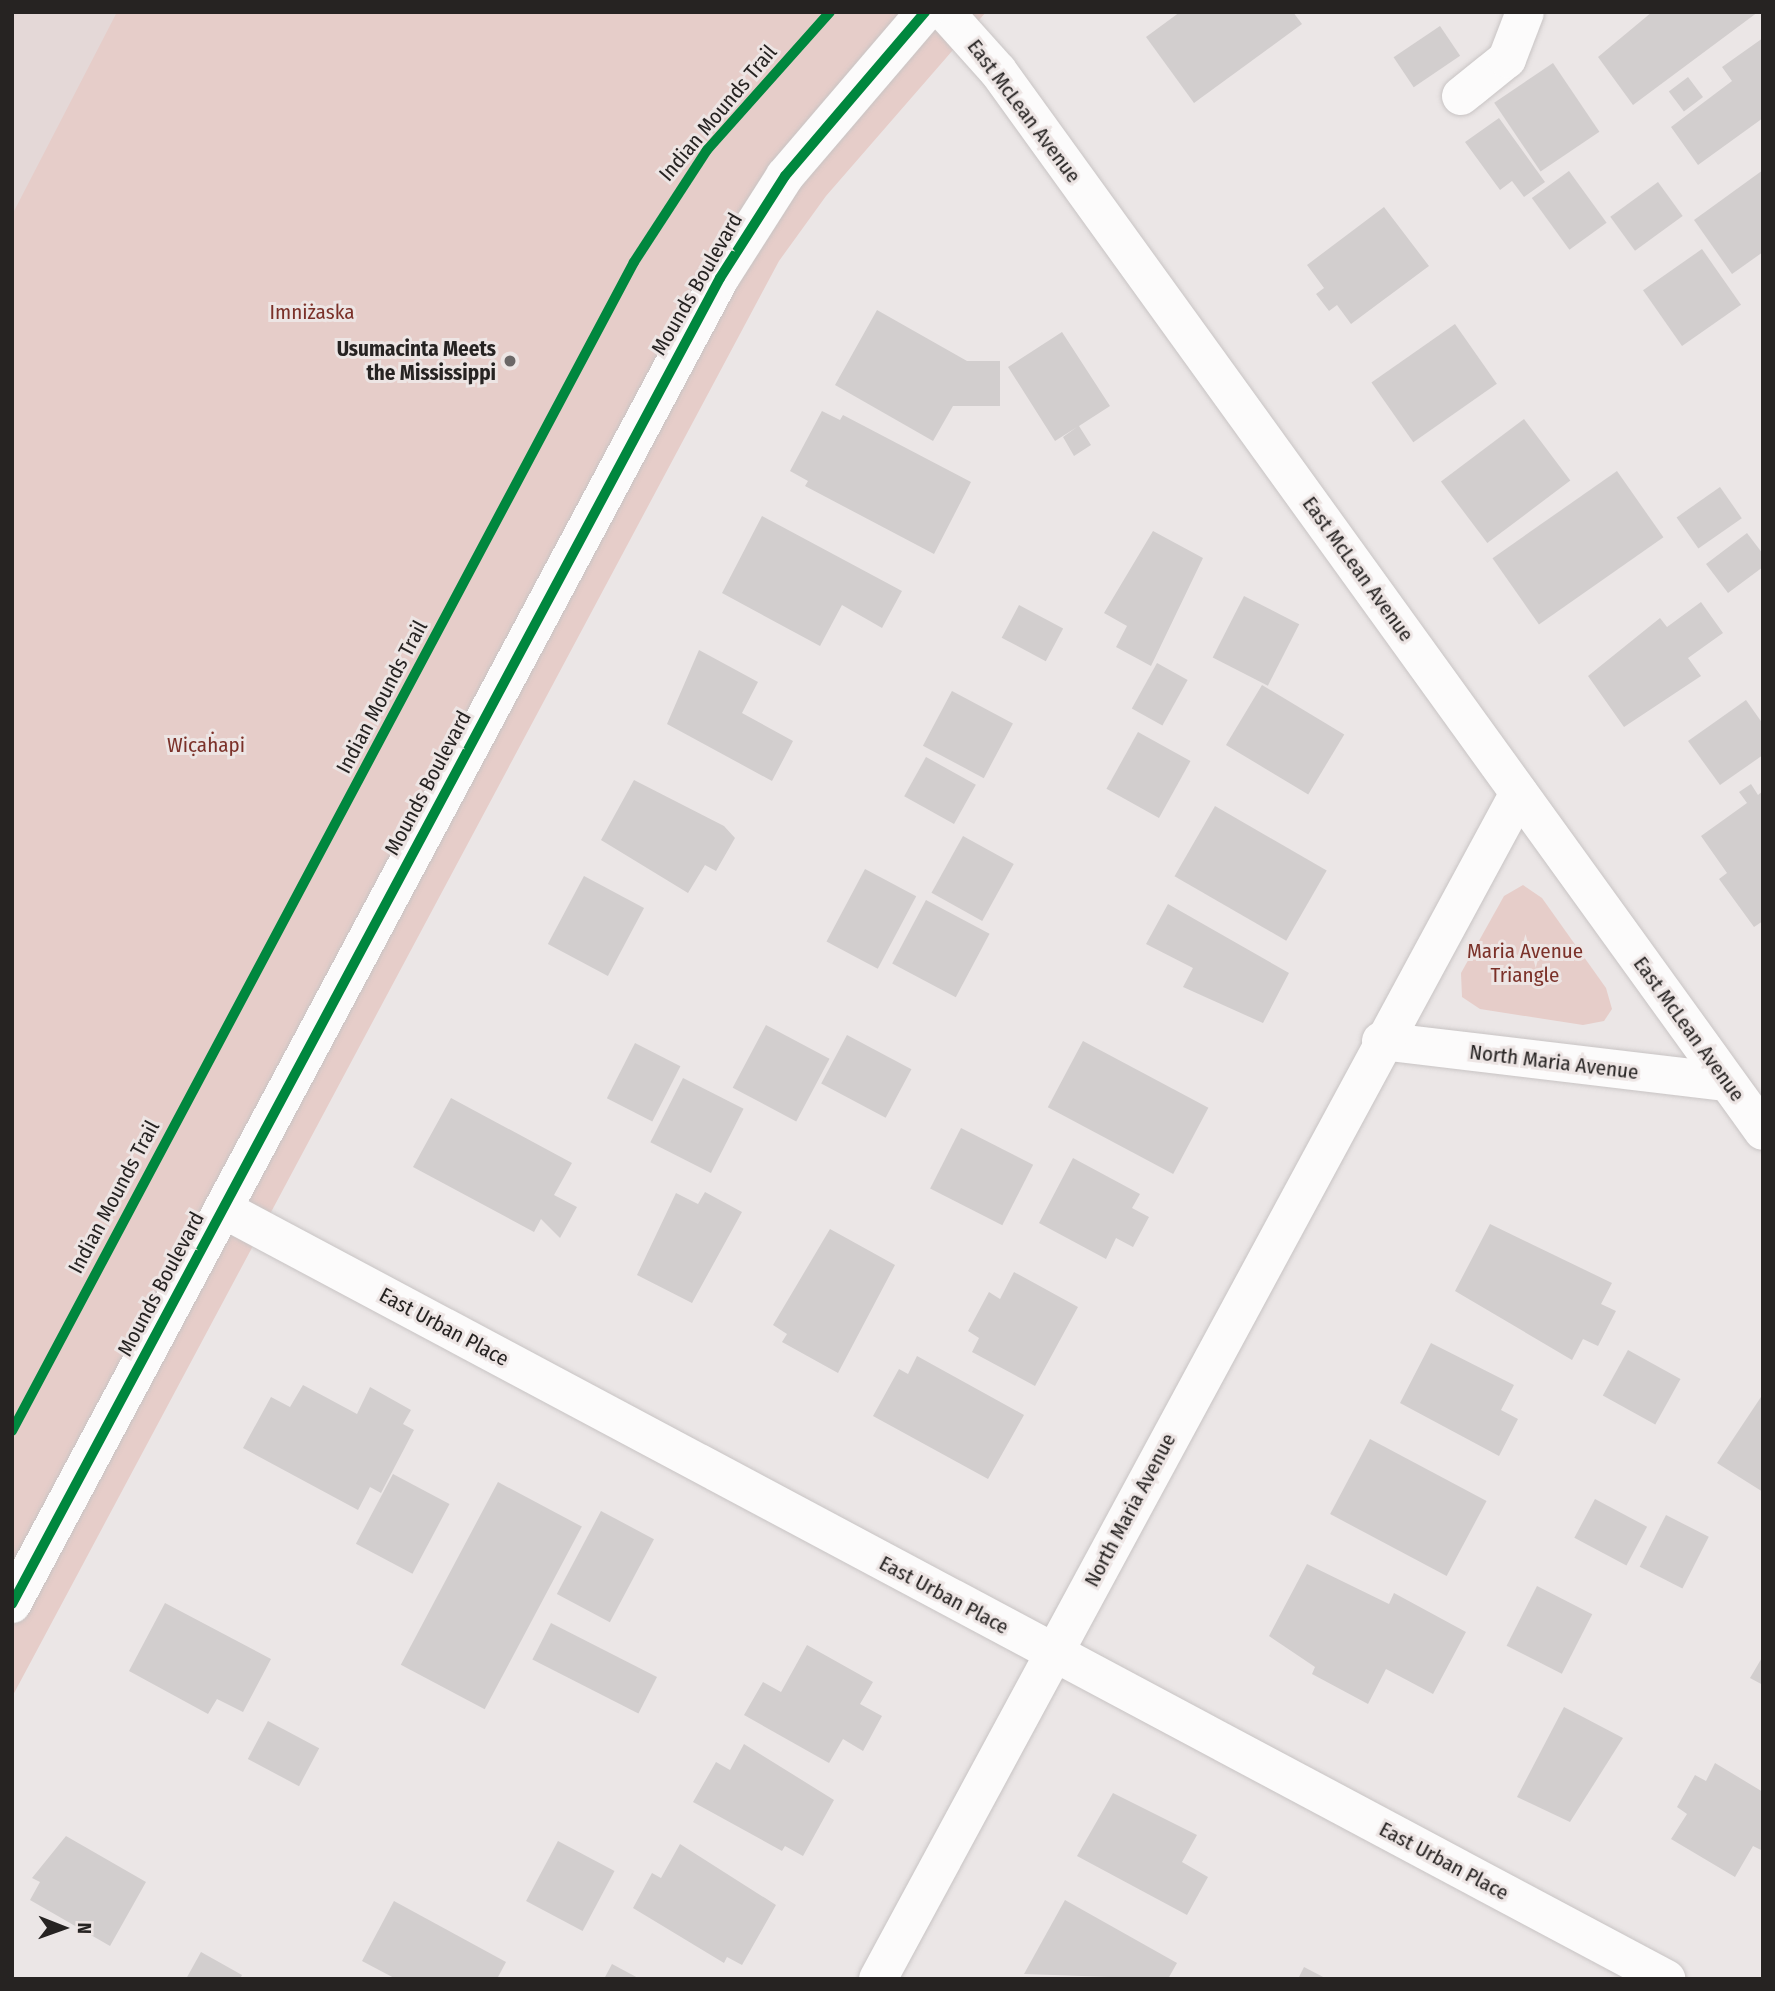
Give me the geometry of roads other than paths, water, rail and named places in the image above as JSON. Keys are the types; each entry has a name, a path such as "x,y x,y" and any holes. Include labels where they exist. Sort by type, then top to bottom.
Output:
{"street":[{"name":"Mounds Boulevard","path":"12,1604 741,241 785,176 925,12"},
{"name":"East McLean Avenue","path":"945,12 992,64 1727,1082 1758,1116"},
{"path":"1461,96 1507,59 1525,12"},
{"name":"North Maria Avenue","path":"878,1979 1381,1041 1519,793"},
{"name":"North Maria Avenue","path":"1381,1041 1727,1082"},
{"name":"East Urban Place","path":"223,1209 1666,1979"}],"place":[{"name":"Usumacinta Meets the Mississippi","path":"510,361"}],"park label":[{"name":"Imniżaska","path":"312,312"},
{"name":"Wic̣aḣapi","path":"206,745"},
{"name":"Maria Avenue Triangle","path":"1525,963"}]}
